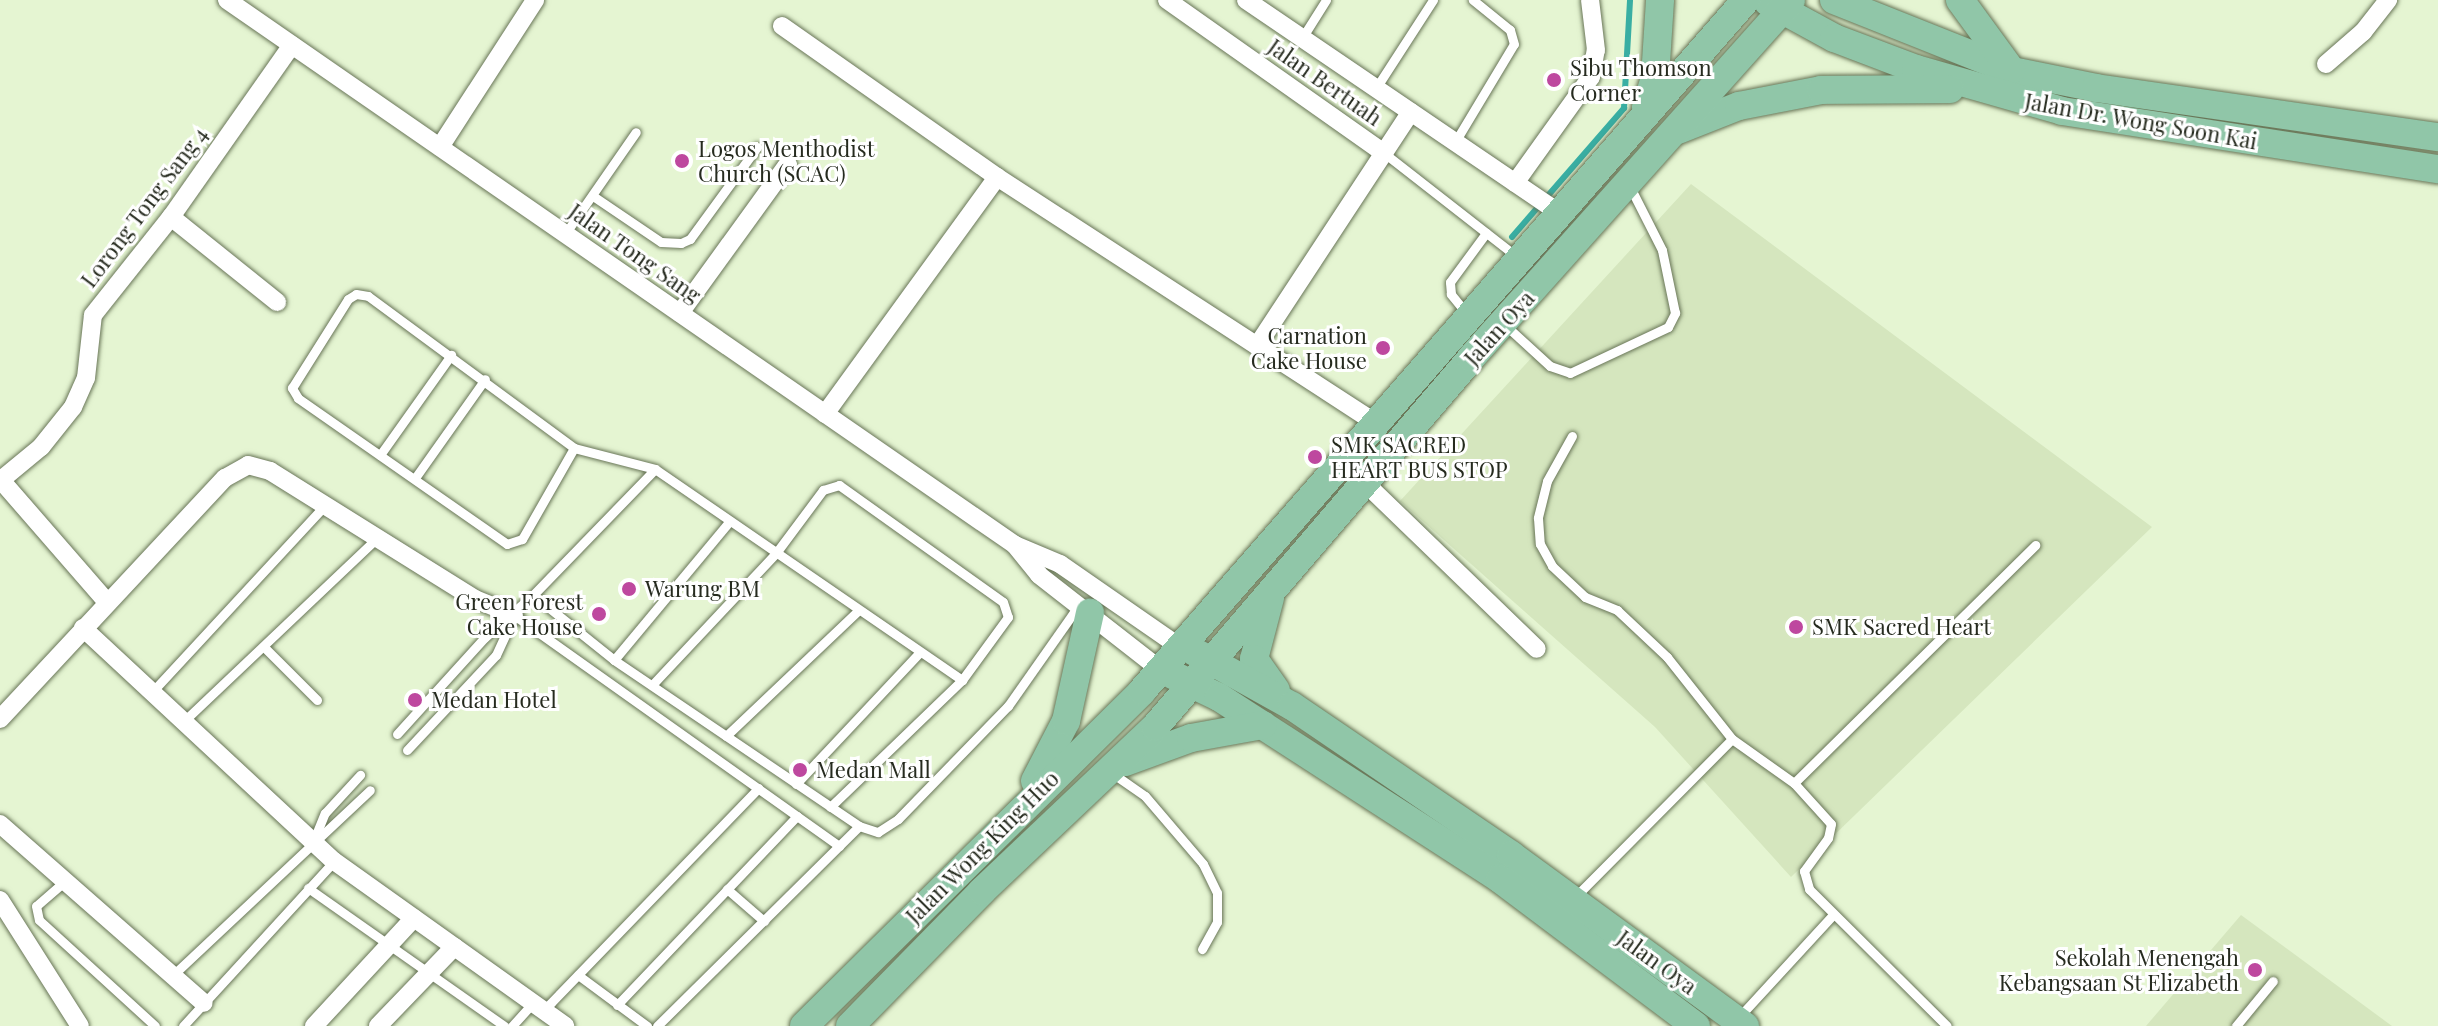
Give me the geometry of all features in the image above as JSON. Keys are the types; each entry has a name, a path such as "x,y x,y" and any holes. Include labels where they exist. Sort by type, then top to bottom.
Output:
{"main road":[{"path":"1644,112 1655,78 1660,0"},
{"name":"Jalan Oya","path":"1696,1026 1500,879 1263,725 1158,668 1467,314 1519,259 1546,204 1644,112 1746,0"},
{"name":"Jalan Dr. Wong Soon Kai","path":"1834,0 2012,71 2096,88 2438,137"},
{"path":"1960,0 2012,71"},
{"name":"Jalan Oya","path":"1190,683 1779,4"},
{"name":"Jalan Dr. Wong Soon Kai","path":"1779,4 1834,38 1983,89 2062,111 2438,169"},
{"path":"1670,132 1739,106 1821,90 1983,89"},
{"path":"1274,585 1254,659 1265,679 1292,706"},
{"path":"1016,812 1066,721 1084,609"},
{"name":"Jalan Oya","path":"1177,645 1210,657 1292,706 1572,900 1741,1023"},
{"name":"Jalan Wong King Huo","path":"804,1026 1016,812 1142,691 1158,668"},
{"name":"Jalan Wong King Huo","path":"850,1026 982,891 1117,768 1190,683"},
{"path":"1117,768 1206,734 1263,725"}],"street":[{"name":"Jalan Tong Sang","path":"227,0 1015,545 1060,564 1177,645"},
{"path":"440,147 535,0"},
{"name":"Jalan Bertuah","path":"1167,0 1384,153 1257,346"},
{"path":"1246,0 1546,204"},
{"path":"1515,183 1591,77 1596,50 1590,0"},
{"path":"2326,64 2363,32 2388,0"},
{"path":"782,26 997,177 1374,422"},
{"name":"Lorong Tong Sang 4","path":"0,479 41,447 73,407 86,378 93,315 171,217 292,45"},
{"path":"1384,153 1411,112"},
{"path":"680,313 788,164"},
{"path":"825,414 997,177"},
{"path":"171,217 277,302"},
{"path":"0,719 107,602 240,468 270,471 475,599 514,615"},
{"path":"0,479 107,602"},
{"path":"1364,482 1537,649"},
{"name":"Jalan Tong Sang","path":"1015,545 1021,560 1158,668"},
{"path":"83,628 334,861 565,1026"},
{"path":"0,824 204,1003"},
{"path":"0,900 80,1026"},
{"path":"314,1026 414,918"},
{"path":"378,1026 454,947"}],"lane":[{"path":"1302,38 1326,0"},
{"path":"1376,88 1433,0"},
{"path":"1455,142 1514,44 1510,30 1487,4 1473,0"},
{"path":"565,234 636,132"},
{"path":"593,196 661,242 681,243 690,239 757,147"},
{"path":"1384,153 1519,259"},
{"path":"1503,324 1550,366 1570,373 1668,327 1675,313 1662,250 1627,182"},
{"path":"1467,314 1451,294 1450,282 1486,233"},
{"path":"574,448 522,539 501,543 415,478 298,398 292,388 348,299 356,294 368,296 485,379 574,448 655,469 962,680"},
{"path":"380,455 451,355"},
{"path":"415,478 485,379"},
{"path":"1572,436 1547,481 1538,518 1540,544 1552,566 1585,597 1617,610 1667,657 1732,739 1794,783 1831,824 1828,838 1804,871 1804,882 1832,916 1947,1026"},
{"path":"397,734 484,638 514,615 655,469"},
{"path":"652,685 776,553 823,490 836,484 846,490 1003,602 1006,623 962,680 830,807"},
{"path":"152,692 325,505"},
{"path":"614,660 730,521"},
{"path":"184,721 377,538"},
{"path":"1794,783 2035,545"},
{"path":"533,595 614,660 859,826 878,832 898,819 1008,706 1084,609"},
{"path":"726,736 859,610"},
{"path":"407,750 496,655 514,615"},
{"path":"514,615 839,846"},
{"path":"264,647 317,700"},
{"path":"796,784 920,652"},
{"path":"1572,900 1732,739"},
{"path":"1117,768 1145,796 1208,874 1217,893 1217,922 1202,949"},
{"path":"313,842 325,813 360,775"},
{"path":"512,1026 578,975 758,788"},
{"path":"173,975 313,842 332,830 370,790"},
{"path":"617,1005 797,816"},
{"path":"657,1026 859,826"},
{"path":"183,1026 334,861"},
{"path":"65,881 36,906 39,920 155,1026"},
{"path":"308,888 504,1026"},
{"path":"727,889 764,921"},
{"path":"1741,1023 1832,916"},
{"path":"578,975 647,1026"},
{"path":"2236,1026 2273,981"}],"shaded area":[{"name":"SMK Sacred Heart","path":"1691,184 2152,527 1791,877 1655,727 1400,501"},
{"name":"Sekolah Menengah Kebangsaan St Elizabeth","path":"2241,915 2392,1026 2146,1026"}],"waterway":[{"path":"1512,237 1624,108 1630,0"}],"place":[{"name":"Sibu Thomson Corner","path":"1554,80"},
{"name":"Logos Menthodist Church (SCAC)","path":"682,161"},
{"name":"Carnation Cake House","path":"1383,348"},
{"name":"SMK SACRED HEART BUS STOP","path":"1315,457"},
{"name":"Warung BM","path":"629,589"},
{"name":"Green Forest Cake House","path":"599,614"},
{"name":"SMK Sacred Heart","path":"1796,627"},
{"name":"Medan Hotel","path":"415,700"},
{"name":"Medan Mall","path":"800,770"},
{"name":"Sekolah Menengah Kebangsaan St Elizabeth","path":"2255,970"}]}
